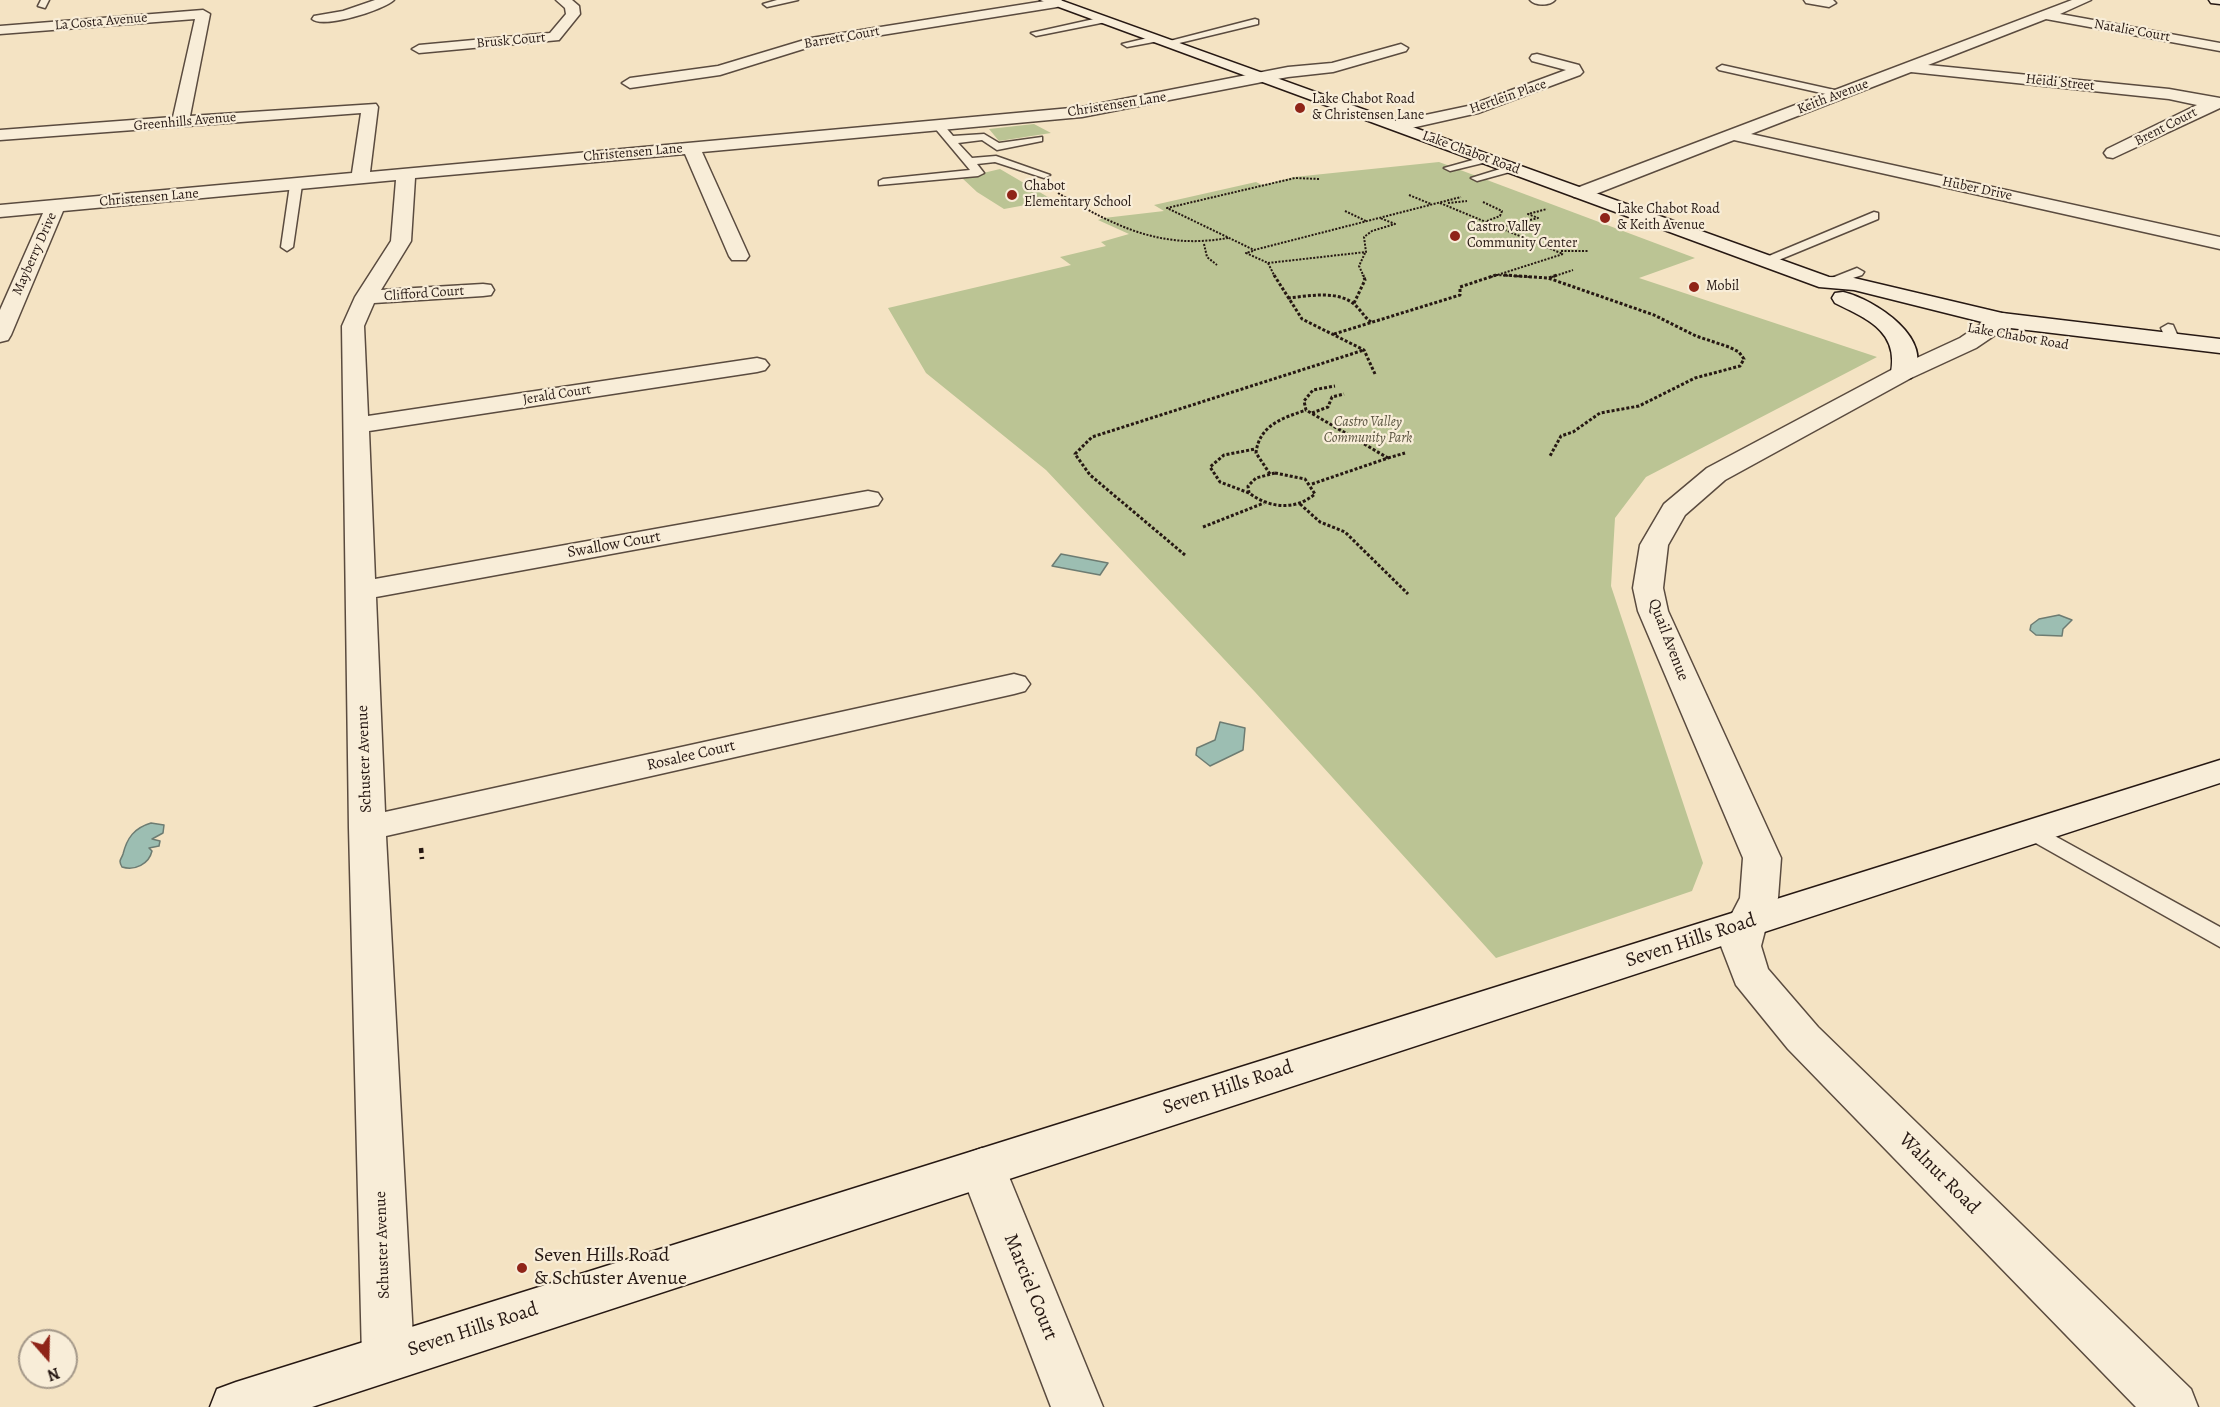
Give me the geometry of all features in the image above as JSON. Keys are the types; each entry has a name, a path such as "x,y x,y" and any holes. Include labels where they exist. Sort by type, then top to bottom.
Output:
{"street":[{"path":"319,19 346,15 387,0"},
{"name":"Brusk Court","path":"419,49 554,37 573,14 572,6 563,0"},
{"path":"1537,0 1548,0"},
{"path":"1811,0 1829,3"},
{"name":"Keith Avenue","path":"1581,193 2084,0"},
{"name":"Lake Chabot Road","path":"1052,2 1581,193 1835,290 1999,321 2094,350 2220,364"},
{"name":"Barrett Court","path":"630,83 731,68 812,42 1052,2"},
{"name":"La Costa Avenue","path":"0,30 203,14 180,122"},
{"name":"Natalie Court","path":"2044,15 2220,46"},
{"path":"812,42 841,52"},
{"name":"Christensen Lane","path":"0,212 1082,112 1333,66 1401,48"},
{"name":"Hertlein Place","path":"1398,126 1472,110 1575,72 1574,68 1569,66 1537,58"},
{"name":"Heidi Street","path":"1908,68 2159,93 2216,103"},
{"name":"Brent Court","path":"2113,153 2216,103"},
{"name":"Greenhills Avenue","path":"0,135 370,107 360,179"},
{"name":"Huber Drive","path":"1734,135 2220,243"},
{"path":"691,148 739,256"},
{"name":"Schuster Avenue","path":"388,1357 367,828 353,326 366,297 401,241 406,174"},
{"name":"Mayberry Drive","path":"0,334 56,206"},
{"name":"Clifford Court","path":"366,297 483,290"},
{"path":"1835,290 1879,318 1902,340 1907,362 1903,373"},
{"name":"Lake Chabot Road","path":"1999,321 2170,334 2220,346"},
{"name":"Quail Avenue","path":"1747,923 1759,898 1762,858 1653,611 1648,588 1654,546 1674,510 1716,474 1999,321"},
{"name":"Jerald Court","path":"357,425 757,365"},
{"name":"Swallow Court","path":"360,591 868,499"},
{"name":"Rosalee Court","path":"367,828 1014,684"},
{"name":"Seven Hills Road","path":"236,1407 2220,771"},
{"name":"Walnut Road","path":"1747,923 1742,946 1750,975 1803,1038 2172,1407"},
{"name":"Marciel Court","path":"982,1167 1077,1407"}],"lane":[{"path":"767,4 794,0"},
{"path":"1036,33 1103,20"},
{"path":"1127,44 1161,41 1255,22"},
{"path":"1722,68 1839,94"},
{"path":"883,183 978,173 938,126"},
{"path":"950,140 984,137 997,147 1038,139"},
{"path":"967,162 996,159 1044,175"},
{"path":"1450,168 1487,159"},
{"path":"1477,178 1513,168"},
{"path":"287,247 296,184"},
{"path":"1764,261 1874,216"},
{"path":"1835,290 1857,272"},
{"path":"2033,832 2220,938"}],"path":[{"path":"1254,250 1167,208 1295,178 1319,179"},
{"path":"1051,190 1101,219 1162,240 1204,244 1229,238"},
{"path":"1408,195 1432,204"},
{"path":"1366,252 1304,262 1268,263 1246,253 1462,197"},
{"path":"1443,204 1472,201"},
{"path":"1478,201 1496,206 1502,211 1497,218 1487,221"},
{"path":"1439,203 1561,250 1589,251"},
{"path":"1502,228 1538,218 1528,214 1551,208"},
{"path":"1345,211 1367,221"},
{"path":"1354,303 1365,280 1359,266 1366,252 1364,237 1372,231 1395,224 1380,218"},
{"path":"1204,244 1207,257 1217,265"},
{"path":"1334,334 1460,295 1460,287 1563,254 1561,250"},
{"path":"1268,263 1287,298 1302,319 1364,350 1375,374"},
{"path":"1548,278 1573,270"},
{"path":"1497,275 1548,278 1654,315 1696,336 1729,347 1739,352 1744,359 1740,366 1695,378 1640,406 1600,413 1573,432 1561,436 1551,456"},
{"path":"1287,298 1327,296 1344,298 1354,303 1364,318 1372,323"},
{"path":"1185,555 1090,475 1075,454 1092,437 1364,350"},
{"path":"1335,386 1313,390 1304,402 1306,410 1388,458"},
{"path":"1311,413 1328,407 1332,398 1344,394"},
{"path":"1270,474 1260,463 1256,449 1261,433 1281,419 1306,410"},
{"path":"1256,449 1224,455 1210,467 1215,477 1224,485 1249,493 1264,503"},
{"path":"1312,484 1404,453"},
{"path":"1203,527 1264,503 1300,504 1315,494 1312,484 1297,476 1270,474 1251,481 1248,488 1249,493"},
{"path":"1300,504 1320,522 1345,532 1408,594"}],"green space":[{"path":"1034,124 1051,133 999,141 989,129"},
{"name":"Castro Valley Community Park","path":"1439,162 1695,258 1639,278 1877,357 1646,477 1615,518 1611,586 1703,863 1692,891 1496,958 1255,692 1046,470 926,373 888,308 1071,265 1060,257 1106,246 1101,242 1129,234 1098,220 1104,218 1164,211 1154,205 1256,182 1262,185 1294,177"},
{"path":"1000,169 1053,200 1004,209 977,192 962,178"}],"water":[{"path":"1061,554 1108,563 1100,575 1052,566"},
{"path":"2059,615 2072,620 2063,629 2062,636 2036,635 2030,630 2031,625 2039,619"},
{"path":"1220,722 1245,728 1243,750 1210,766 1196,755 1197,748 1215,740"},
{"path":"151,823 164,825 163,833 152,839 160,841 159,846 149,848 152,851 145,863 132,868 122,867 120,860 129,838 140,828"}],"place":[{"name":"Lake Chabot Road & Christensen Lane","path":"1300,108"},
{"name":"Chabot Elementary School","path":"1012,195"},
{"name":"Lake Chabot Road & Keith Avenue","path":"1605,218"},
{"name":"Castro Valley Community Center","path":"1455,236"},
{"name":"Mobil","path":"1694,287"},
{"name":"Seven Hills Road & Schuster Avenue","path":"522,1268"}]}
